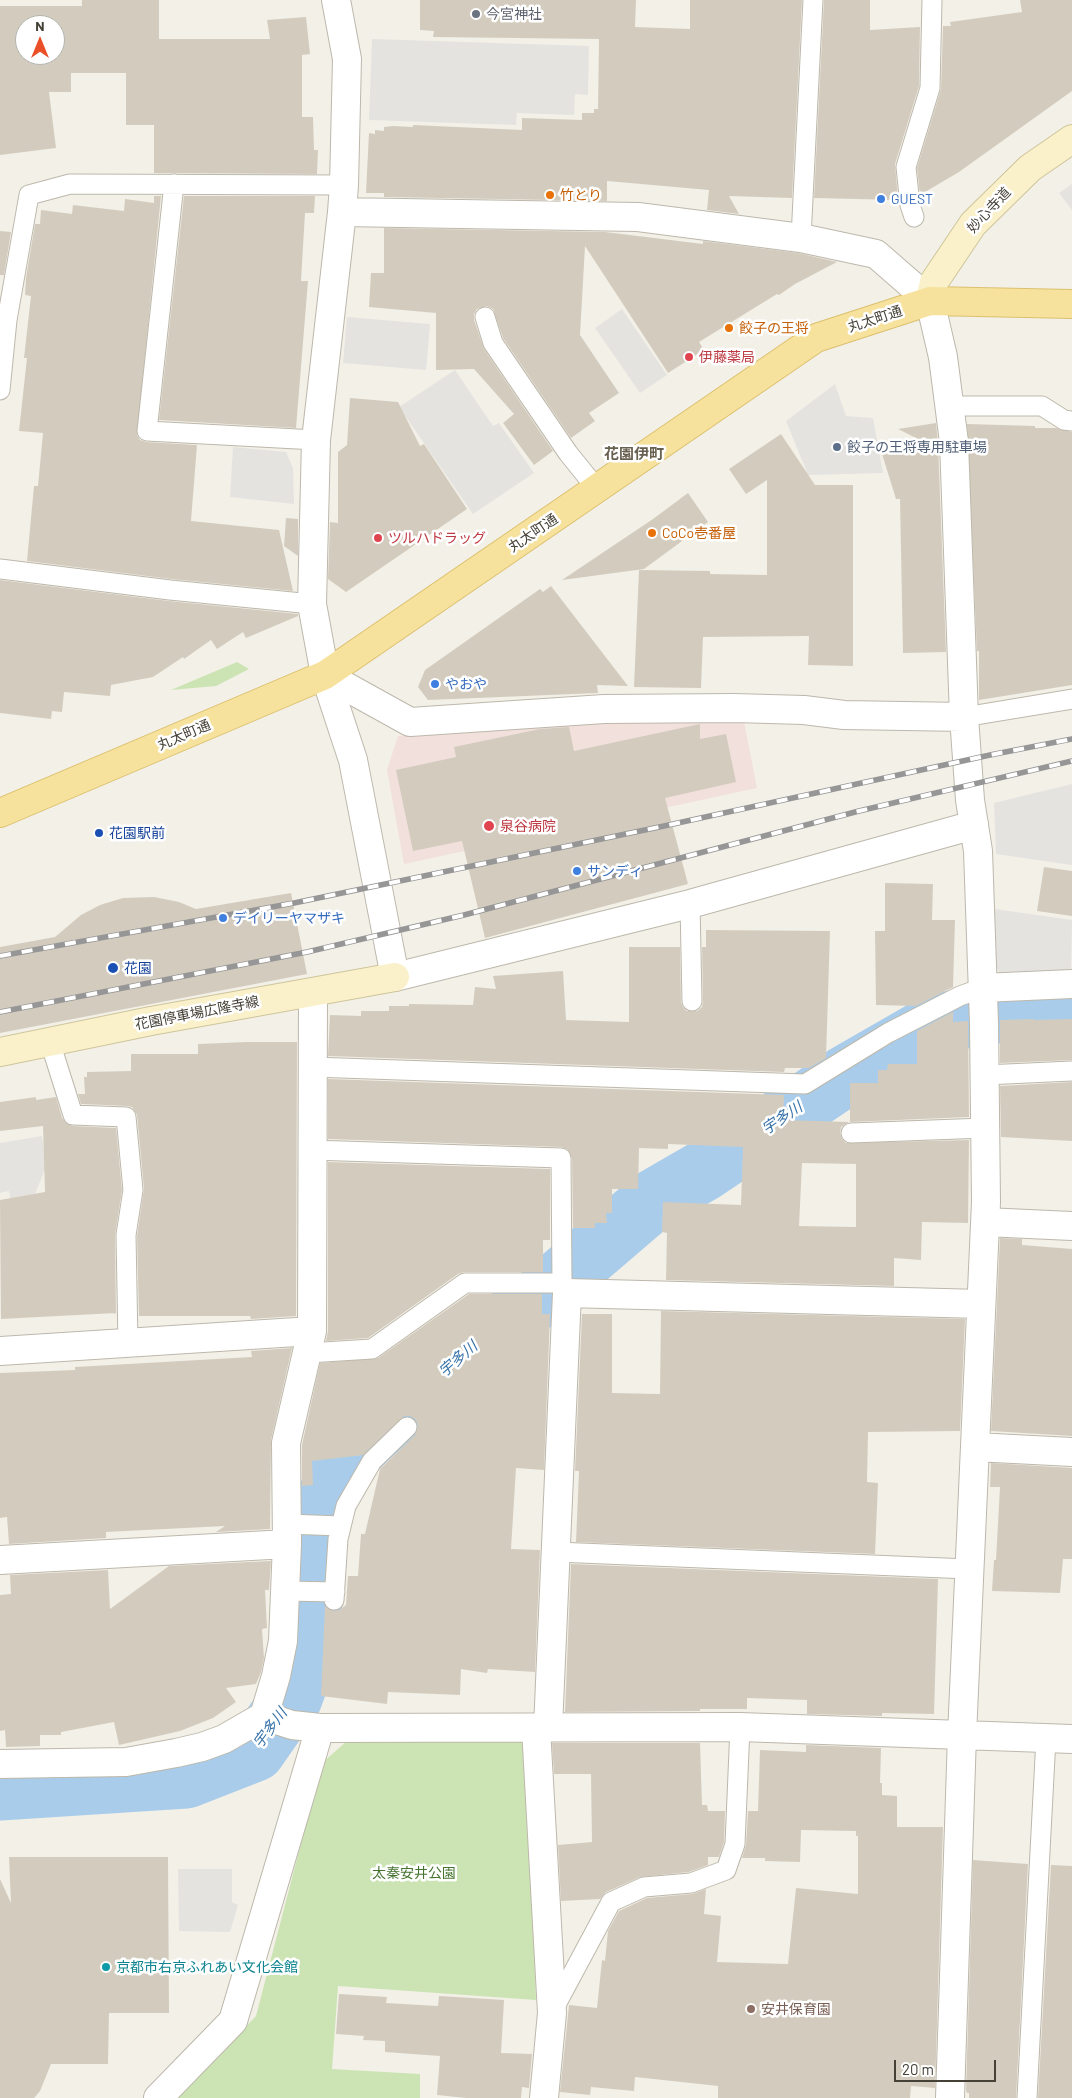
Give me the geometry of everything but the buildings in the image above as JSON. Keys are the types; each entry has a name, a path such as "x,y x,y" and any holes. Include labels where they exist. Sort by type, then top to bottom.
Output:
{"main road":[{"name":"妙心寺道","path":"930,301 934,282 973,224 1030,168 1072,139"},
{"name":"丸太町通","path":"0,813 325,675 816,338 930,301 1072,304"},
{"name":"花園停車場広隆寺線","path":"0,1052 395,977"}],"street":[{"path":"336,0 347,58 344,185 316,440 312,604 325,675 352,760 395,977 690,904 974,825"},
{"path":"342,212 638,217 801,238 876,254 930,301 943,357 954,442 964,717 978,851 985,1075 985,1222 962,1734 950,2098"},
{"path":"325,675 410,722 604,709 734,708 804,710 844,715 964,717"},
{"path":"982,992 1072,984"},
{"path":"0,1764 126,1762 176,1753 202,1747 224,1739 264,1716 276,1676 294,1591 294,1531 286,1443 310,1342 313,992"},
{"path":"985,1222 1072,1226"},
{"path":"544,2098 552,2013 542,1728 556,1552 565,1288 982,1304"},
{"path":"0,1351 128,1343 310,1342"},
{"path":"975,1447 1072,1452"},
{"path":"0,1560 294,1531"},
{"path":"264,1716 292,1726 320,1728 740,1727 1059,1738"},
{"path":"158,2098 233,2021 320,1728"}],"lane":[{"path":"801,238 813,0"},
{"path":"914,217 910,205 906,167 930,88 932,0"},
{"path":"0,390 7,320 29,195 70,184 344,185"},
{"path":"174,184 147,431 316,440"},
{"path":"485,317 493,344 568,453 597,489"},
{"path":"949,406 1042,406 1064,420 1072,421"},
{"path":"0,569 170,590 312,604"},
{"path":"964,717 1072,699"},
{"path":"690,904 692,1001"},
{"path":"312,1067 805,1084 888,1033 960,996 982,992"},
{"path":"50,1042 72,1115 126,1117 134,1190 126,1235 128,1343"},
{"path":"985,1075 1072,1071"},
{"path":"851,1133 985,1128"},
{"path":"310,1342 372,1350 465,1283 531,1284 565,1288 562,1259 561,1158 311,1150"},
{"path":"294,1591 331,1595 338,1539 336,1526 372,1461 407,1428"},
{"path":"294,1531 336,1526"},
{"path":"556,1552 969,1569"},
{"path":"552,2013 611,1902 644,1887 691,1883 726,1870 735,1844 740,1727"},
{"path":"1027,2098 1059,1738"}],"shaded area":[{"path":"372,39 589,46 588,95 575,94 574,115 517,113 516,125 369,120"},
{"path":"1072,184 1072,210 1059,193"},
{"path":"622,309 667,375 640,393 595,328"},
{"path":"347,317 430,324 426,370 343,363"},
{"path":"455,370 493,426 499,423 534,473 473,514 399,407"},
{"name":"餃子の王将専用駐車場","path":"835,384 846,416 873,418 883,473 808,475 786,421"},
{"path":"233,447 286,452 293,468 294,504 230,497"},
{"name":"泉谷病院","path":"634,721 744,722 757,788 404,864 387,770 398,736"},
{"path":"1072,784 1072,865 996,854 994,803"},
{"path":"995,909 1072,920 1071,975 1001,976 995,964"},
{"path":"42,1136 46,1167 17,1238 9,1191 0,1193 0,1143"},
{"path":"178,1869 232,1869 232,1902 238,1905 230,1932 179,1931"}],"green space":[{"path":"237,662 249,669 216,686 171,690"},
{"name":"太秦安井公園","path":"527,1740 536,2000 338,1986 332,2069 420,2074 420,2098 178,2098 256,2016 322,1763 347,1741"}],"waterway":[{"name":"宇多川","path":"0,1790 186,1778 255,1751 292,1698 306,1659 310,1633 315,1548 324,1503 349,1456 373,1433 482,1338 540,1297 653,1200 705,1170 845,1076 932,1026 1003,1012 1072,1008"}],"railway":[{"path":"0,956 294,903 1072,739"},
{"path":"0,1012 307,952 464,915 859,811 1072,761"}],"place":[{"name":"今宮神社","path":"476,14"},
{"name":"竹とり","path":"550,195"},
{"name":"GUEST","path":"881,199"},
{"name":"餃子の王将","path":"729,328"},
{"name":"伊藤薬局","path":"689,357"},
{"name":"餃子の王将専用駐車場","path":"837,447"},
{"name":"CoCo壱番屋","path":"652,533"},
{"name":"ツルハドラッグ","path":"378,538"},
{"name":"やおや","path":"435,684"},
{"name":"泉谷病院","path":"489,826"},
{"name":"花園駅前","path":"99,833"},
{"name":"サンディ","path":"577,871"},
{"name":"デイリーヤマザキ","path":"223,918"},
{"name":"花園","path":"113,968"},
{"name":"京都市右京ふれあい文化会館","path":"106,1967"},
{"name":"安井保育園","path":"751,2009"}],"district":[{"name":"花園伊町","path":"634,454"}]}
